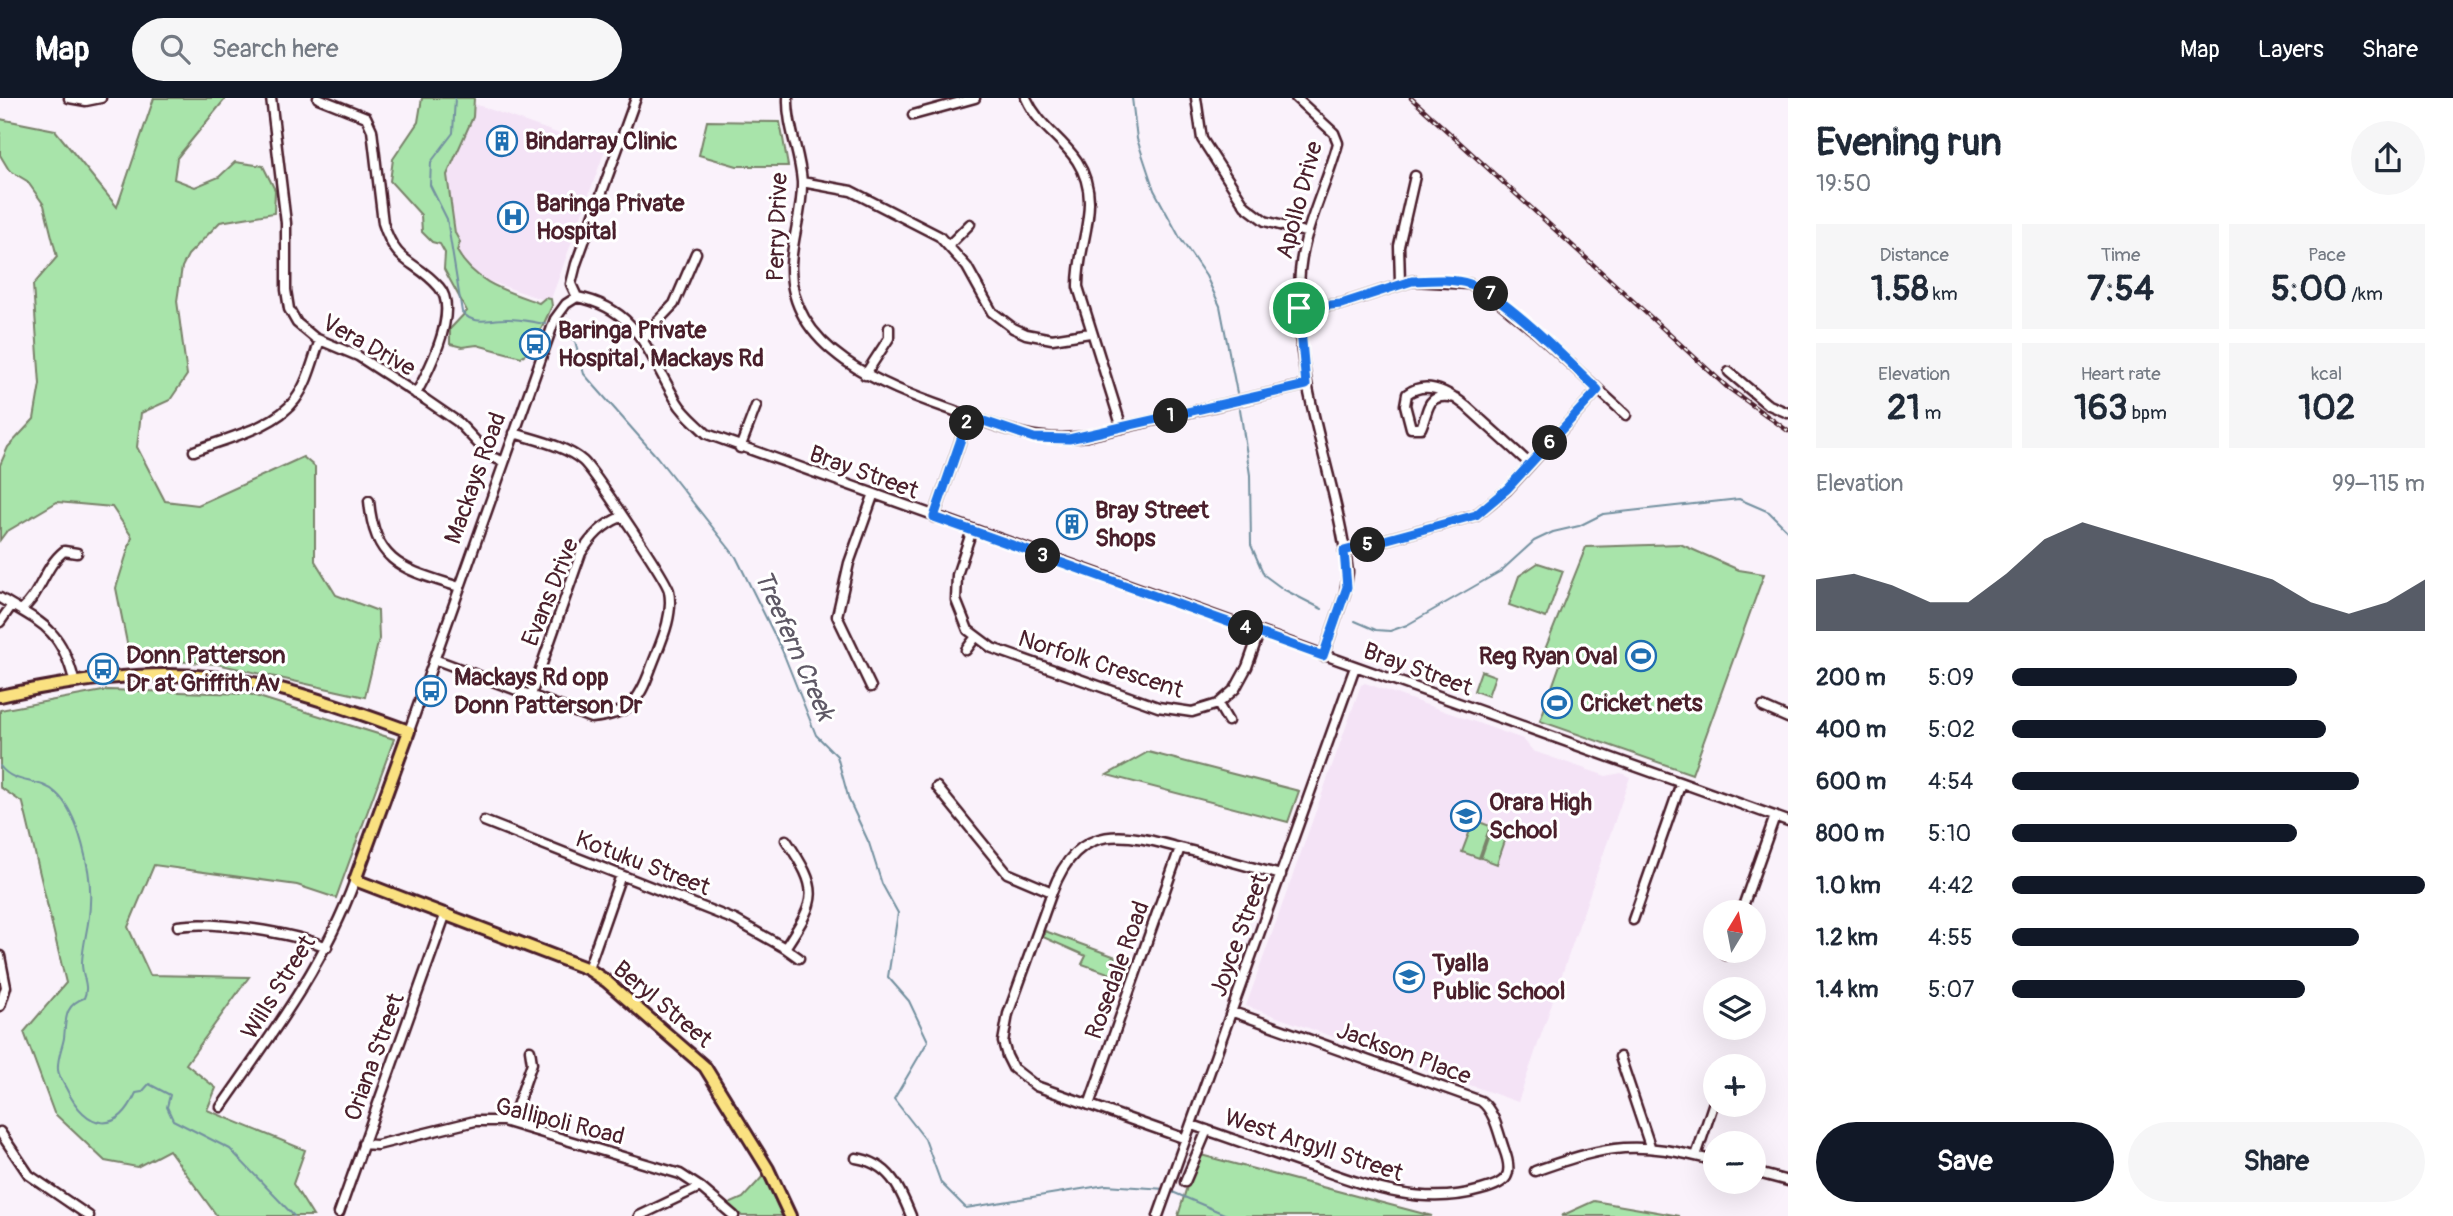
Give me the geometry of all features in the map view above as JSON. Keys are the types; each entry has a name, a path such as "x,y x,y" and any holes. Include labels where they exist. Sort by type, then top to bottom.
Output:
{"main road":[{"path":"0,696 74,680 168,675 246,682 313,698 409,731"},
{"name":"Mackays Road","path":"355,880 409,731"},
{"name":"Beryl Street","path":"355,880 588,969 615,988 705,1067 768,1169 790,1216"}],"street":[{"path":"69,98 86,101 102,98"},
{"name":"Vera Drive","path":"271,98 286,223 289,309 305,331 358,356 416,394 458,422 491,457 503,461"},
{"path":"318,98 366,117 372,130 387,237 409,265 442,288 449,308 430,367 416,394"},
{"path":"576,298 571,284 576,264 636,98"},
{"name":"Perry Drive","path":"788,98 802,181 791,265 794,290 804,317 813,329 865,375 1026,436 1052,440 1122,428 1306,385"},
{"path":"913,115 975,98"},
{"path":"1026,98 1042,126 1078,163 1088,186 1090,221 1078,274 1081,302 1122,428"},
{"path":"1196,98 1202,139 1245,206 1265,221 1308,233"},
{"name":"Apollo Drive","path":"1296,98 1337,138 1300,268 1299,308 1306,385 1344,551 1347,587 1323,656"},
{"path":"1400,282 1399,246 1415,176"},
{"path":"802,181 851,191 929,229 949,245 967,267 992,312 1013,328 1039,338 1052,339 1090,333"},
{"path":"949,245 970,224"},
{"path":"644,339 674,304 696,253"},
{"path":"1299,308 1341,304 1400,282 1450,281 1480,288 1537,333 1626,415"},
{"name":"Mackays Road","path":"409,731 555,319 566,304 576,298"},
{"name":"Bray Street","path":"576,298 595,301 625,317 644,339 679,405 707,434 873,496 1788,821"},
{"path":"865,375 889,338 889,328"},
{"path":"194,451 280,415 295,400 305,382 320,340"},
{"path":"1729,372 1768,404 1788,413"},
{"path":"1456,398 1446,396 1432,401 1426,408 1421,428 1411,428 1405,401 1409,391 1431,388 1456,398 1530,464"},
{"path":"1344,551 1476,515 1492,505 1598,390"},
{"path":"740,448 756,405"},
{"path":"934,517 969,416"},
{"path":"434,659 591,718 617,715 634,704 645,685 670,614 669,589 582,460 514,433"},
{"path":"871,687 837,616 849,563 873,496"},
{"path":"369,501 375,536 394,563 458,587"},
{"name":"Evans Drive","path":"531,695 581,553 607,523 621,517"},
{"path":"966,650 975,638 958,611 955,587 972,530"},
{"path":"21,610 32,601 53,560 64,551 77,553"},
{"path":"0,597 56,634 69,659 74,680"},
{"path":"0,622 12,605"},
{"path":"1228,721 1218,704 1243,678 1259,632"},
{"name":"Norfolk Crescent","path":"975,638 992,648 1169,711 1192,712 1218,704"},
{"name":"Joyce Street","path":"1158,1216 1355,667"},
{"path":"1763,707 1788,718"},
{"path":"1633,920 1681,783"},
{"path":"937,786 1007,873 1052,892"},
{"path":"1745,900 1775,816"},
{"name":"Kotuku Street","path":"484,821 735,920 799,958"},
{"path":"1186,1139 1036,1086 1024,1078 1013,1068 1003,1042 1008,1014 1052,892 1067,860 1090,841 1107,835 1126,835 1281,875"},
{"path":"785,948 809,908 812,890 808,874 786,840"},
{"name":"Rosedale Road","path":"1089,1105 1180,848"},
{"path":"588,969 621,876"},
{"name":"Wills Street","path":"221,1107 300,993 327,947 355,880"},
{"name":"Oriana Street","path":"339,1213 446,913"},
{"path":"178,926 194,923 294,936 327,947"},
{"path":"0,956 6,987 0,1006"},
{"name":"Jackson Place","path":"1233,1012 1485,1104 1491,1111 1510,1167 1507,1177 1496,1185 1466,1194"},
{"path":"511,1124 532,1063 530,1050"},
{"path":"1620,1057 1650,1146"},
{"path":"1696,1156 1709,1117"},
{"name":"Gallipoli Road","path":"363,1144 377,1145 474,1121 511,1124 671,1171 700,1187 734,1216"},
{"name":"West Argyll Street","path":"1192,1125 1372,1188 1404,1195 1466,1194"},
{"path":"1185,1182 1207,1130"},
{"path":"0,1132 29,1175 89,1216"},
{"path":"1535,1171 1593,1152 1624,1146 1650,1146 1703,1158"},
{"path":"856,1158 869,1160 895,1180 911,1216"},
{"path":"1766,1175 1788,1181"},
{"path":"639,1216 700,1187"}],"shaded area":[{"name":"Baringa Private Hospital","path":"469,102 605,150 550,302 453,269 436,192"},
{"path":"1365,683 1523,739 1533,751 1606,776 1621,773 1630,777 1518,1102 1246,1006 1361,685"}],"green space":[{"path":"154,98 226,98 177,158 174,179 195,187 219,177 235,162 263,166 275,190 274,213 220,222 188,255 182,267 177,301 187,375 170,400 141,413 137,447 165,501 198,505 303,457 315,467 315,561 336,595 378,611 379,639 365,697 217,664 130,658 116,588 132,537 112,507 57,502 6,532 0,540 0,465 8,447 34,419 40,384 33,285 57,257 44,205 27,181 9,170 0,155 0,119 55,130 117,207"},
{"path":"422,98 474,98 473,117 447,175 455,233 460,242 457,251 464,262 482,278 515,294 539,303 545,298 551,299 552,306 532,349 521,357 477,345 462,347 450,344 450,329 467,311 444,269 445,253 440,244 432,242 422,232 421,215 390,181 393,159 418,122"},
{"path":"707,121 780,122 788,166 737,166 699,155"},
{"path":"1680,544 1739,570 1764,574 1692,774 1540,721 1562,659 1544,652 1586,547"},
{"path":"1538,563 1563,571 1546,618 1509,605 1519,576"},
{"path":"1481,671 1495,676 1488,696 1474,691"},
{"path":"108,690 249,694 394,739 336,898 297,885 154,865 128,927 150,975 249,977 186,1064 216,1088 207,1110 305,1150 293,1184 313,1216 217,1216 169,1150 137,1167 105,1161 54,1113 24,1032 66,983 23,803 0,787 0,710"},
{"path":"1148,752 1299,791 1288,822 1107,775"},
{"path":"1474,820 1490,826 1479,858 1462,852"},
{"path":"1492,826 1508,832 1497,864 1481,858"},
{"path":"1045,931 1132,963 1128,980 1082,964 1086,956 1043,937"},
{"path":"1197,1154 1432,1216 1178,1216"},
{"path":"764,1175 783,1216 742,1216 729,1204 743,1198"},
{"path":"1594,1201 1680,1216 1561,1216"}],"waterway":[{"name":"Treefern Creek","path":"455,98 453,133 431,162 430,185 447,219 462,312 472,319 482,321 515,319 545,324"},
{"path":"1132,98 1137,139 1154,190 1180,238 1206,276 1220,306 1237,393"},
{"name":"Treefern Creek","path":"560,329 575,341 584,374 657,457 736,557 782,650 816,735 837,756 849,800 869,843 882,884 898,913 888,977 909,1001 928,1041 894,1099 925,1139 941,1183 966,1208 1106,1185 1165,1189"},
{"path":"1240,409 1250,475 1251,545 1264,575 1283,589 1322,609"},
{"path":"1355,621 1376,630 1390,631 1407,625 1501,571 1534,541 1553,532 1579,526 1603,514 1739,499 1769,512 1788,531"},
{"path":"0,766 13,776 42,785 56,793 71,815 86,861 90,891 82,962 86,993 67,1014 58,1066 60,1078 75,1103 92,1119 111,1121 120,1116 136,1093 142,1092 149,1084 170,1095 167,1107 173,1120 230,1149 294,1216"},
{"name":"Treefern Creek","path":"1170,1191 1229,1216"}],"railway":[{"path":"1411,98 1727,387 1788,431"}],"place":[{"name":"Bindarray Clinic","path":"502,141"},
{"name":"Baringa Private Hospital","path":"513,217"},
{"name":"Baringa Private Hospital, Mackays Rd","path":"535,344"},
{"name":"Bray Street Shops","path":"1072,524"},
{"name":"Reg Ryan Oval","path":"1641,656"},
{"name":"Donn Patterson Dr at Griffith Av","path":"103,669"},
{"name":"Mackays Rd opp Donn Patterson Dr","path":"431,691"},
{"name":"Cricket nets","path":"1557,703"},
{"name":"Orara High School","path":"1466,816"},
{"name":"Tyalla Public School","path":"1409,977"}],"route":[{"path":"1450,281 1470,284 1490,294 1598,390 1492,505 1476,515 1344,551 1348,572 1347,587 1323,656 934,517 969,416 1034,438 1069,439 1306,385 1299,308 1351,302 1400,282 1450,281"}]}
